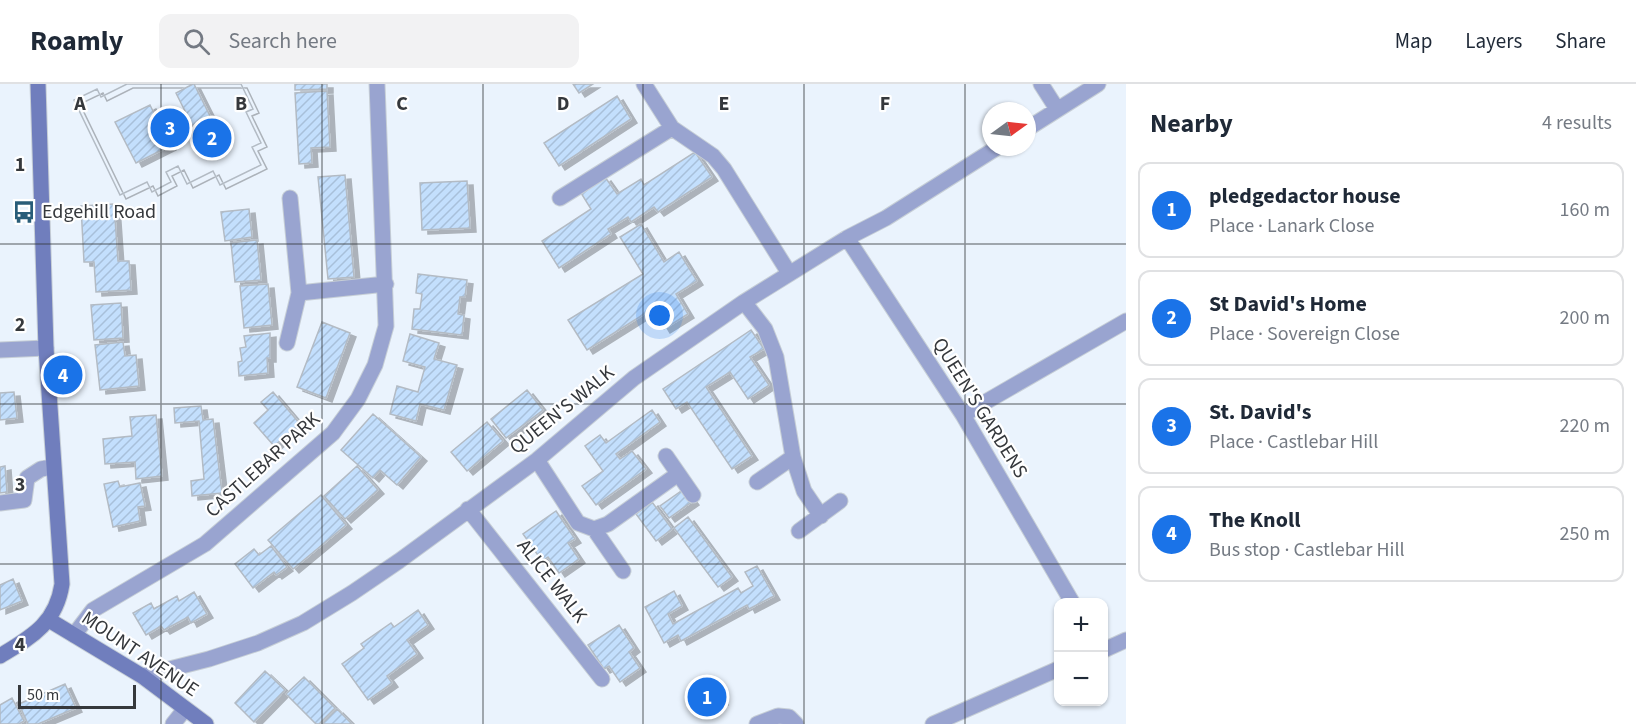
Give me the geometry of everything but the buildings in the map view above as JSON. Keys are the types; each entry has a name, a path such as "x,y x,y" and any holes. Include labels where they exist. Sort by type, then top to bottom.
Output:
{"main road":[{"path":"0,656 32,636 49,620 60,596 62,585 52,467 46,348 38,84"},
{"name":"MOUNT AVENUE","path":"49,620 142,676 206,724"}],"street":[{"name":"CASTLEBAR PARK","path":"74,634 93,610 205,544 333,433 358,399 375,365 386,326 377,84"},
{"path":"644,84 672,128 713,156 724,169 789,273"},
{"path":"1041,84 1057,109"},
{"path":"1036,123 1098,84"},
{"path":"560,198 672,128"},
{"name":"QUEEN'S WALK","path":"142,676 209,659 258,643 303,623 399,561 537,460 634,378 744,302 847,238 886,218 984,156"},
{"path":"287,343 299,293 290,198"},
{"name":"QUEEN'S GARDENS","path":"847,238 963,416 1069,598"},
{"path":"299,293 386,284"},
{"path":"744,302 765,329 776,357 793,457 804,491 820,516"},
{"path":"963,416 1126,321"},
{"path":"0,350 46,348"},
{"path":"666,456 693,495"},
{"path":"757,482 793,457"},
{"path":"537,460 578,523 594,529 623,571"},
{"path":"0,503 24,500 27,478 41,469 52,467"},
{"path":"594,529 608,524 678,474"},
{"path":"799,531 840,501"},
{"name":"ALICE WALK","path":"468,509 602,679"},
{"path":"1108,648 1126,640"},
{"path":"933,724 1054,671"},
{"path":"173,724 185,709"},
{"path":"757,724 778,716 789,717 796,724"}],"place":[{"name":"St. David's","path":"170,128"},
{"name":"St David's Home","path":"212,138"},
{"name":"Edgehill Road","path":"24,212"},
{"name":"The Knoll","path":"63,375"},
{"name":"pledgedactor house","path":"707,697"}]}
